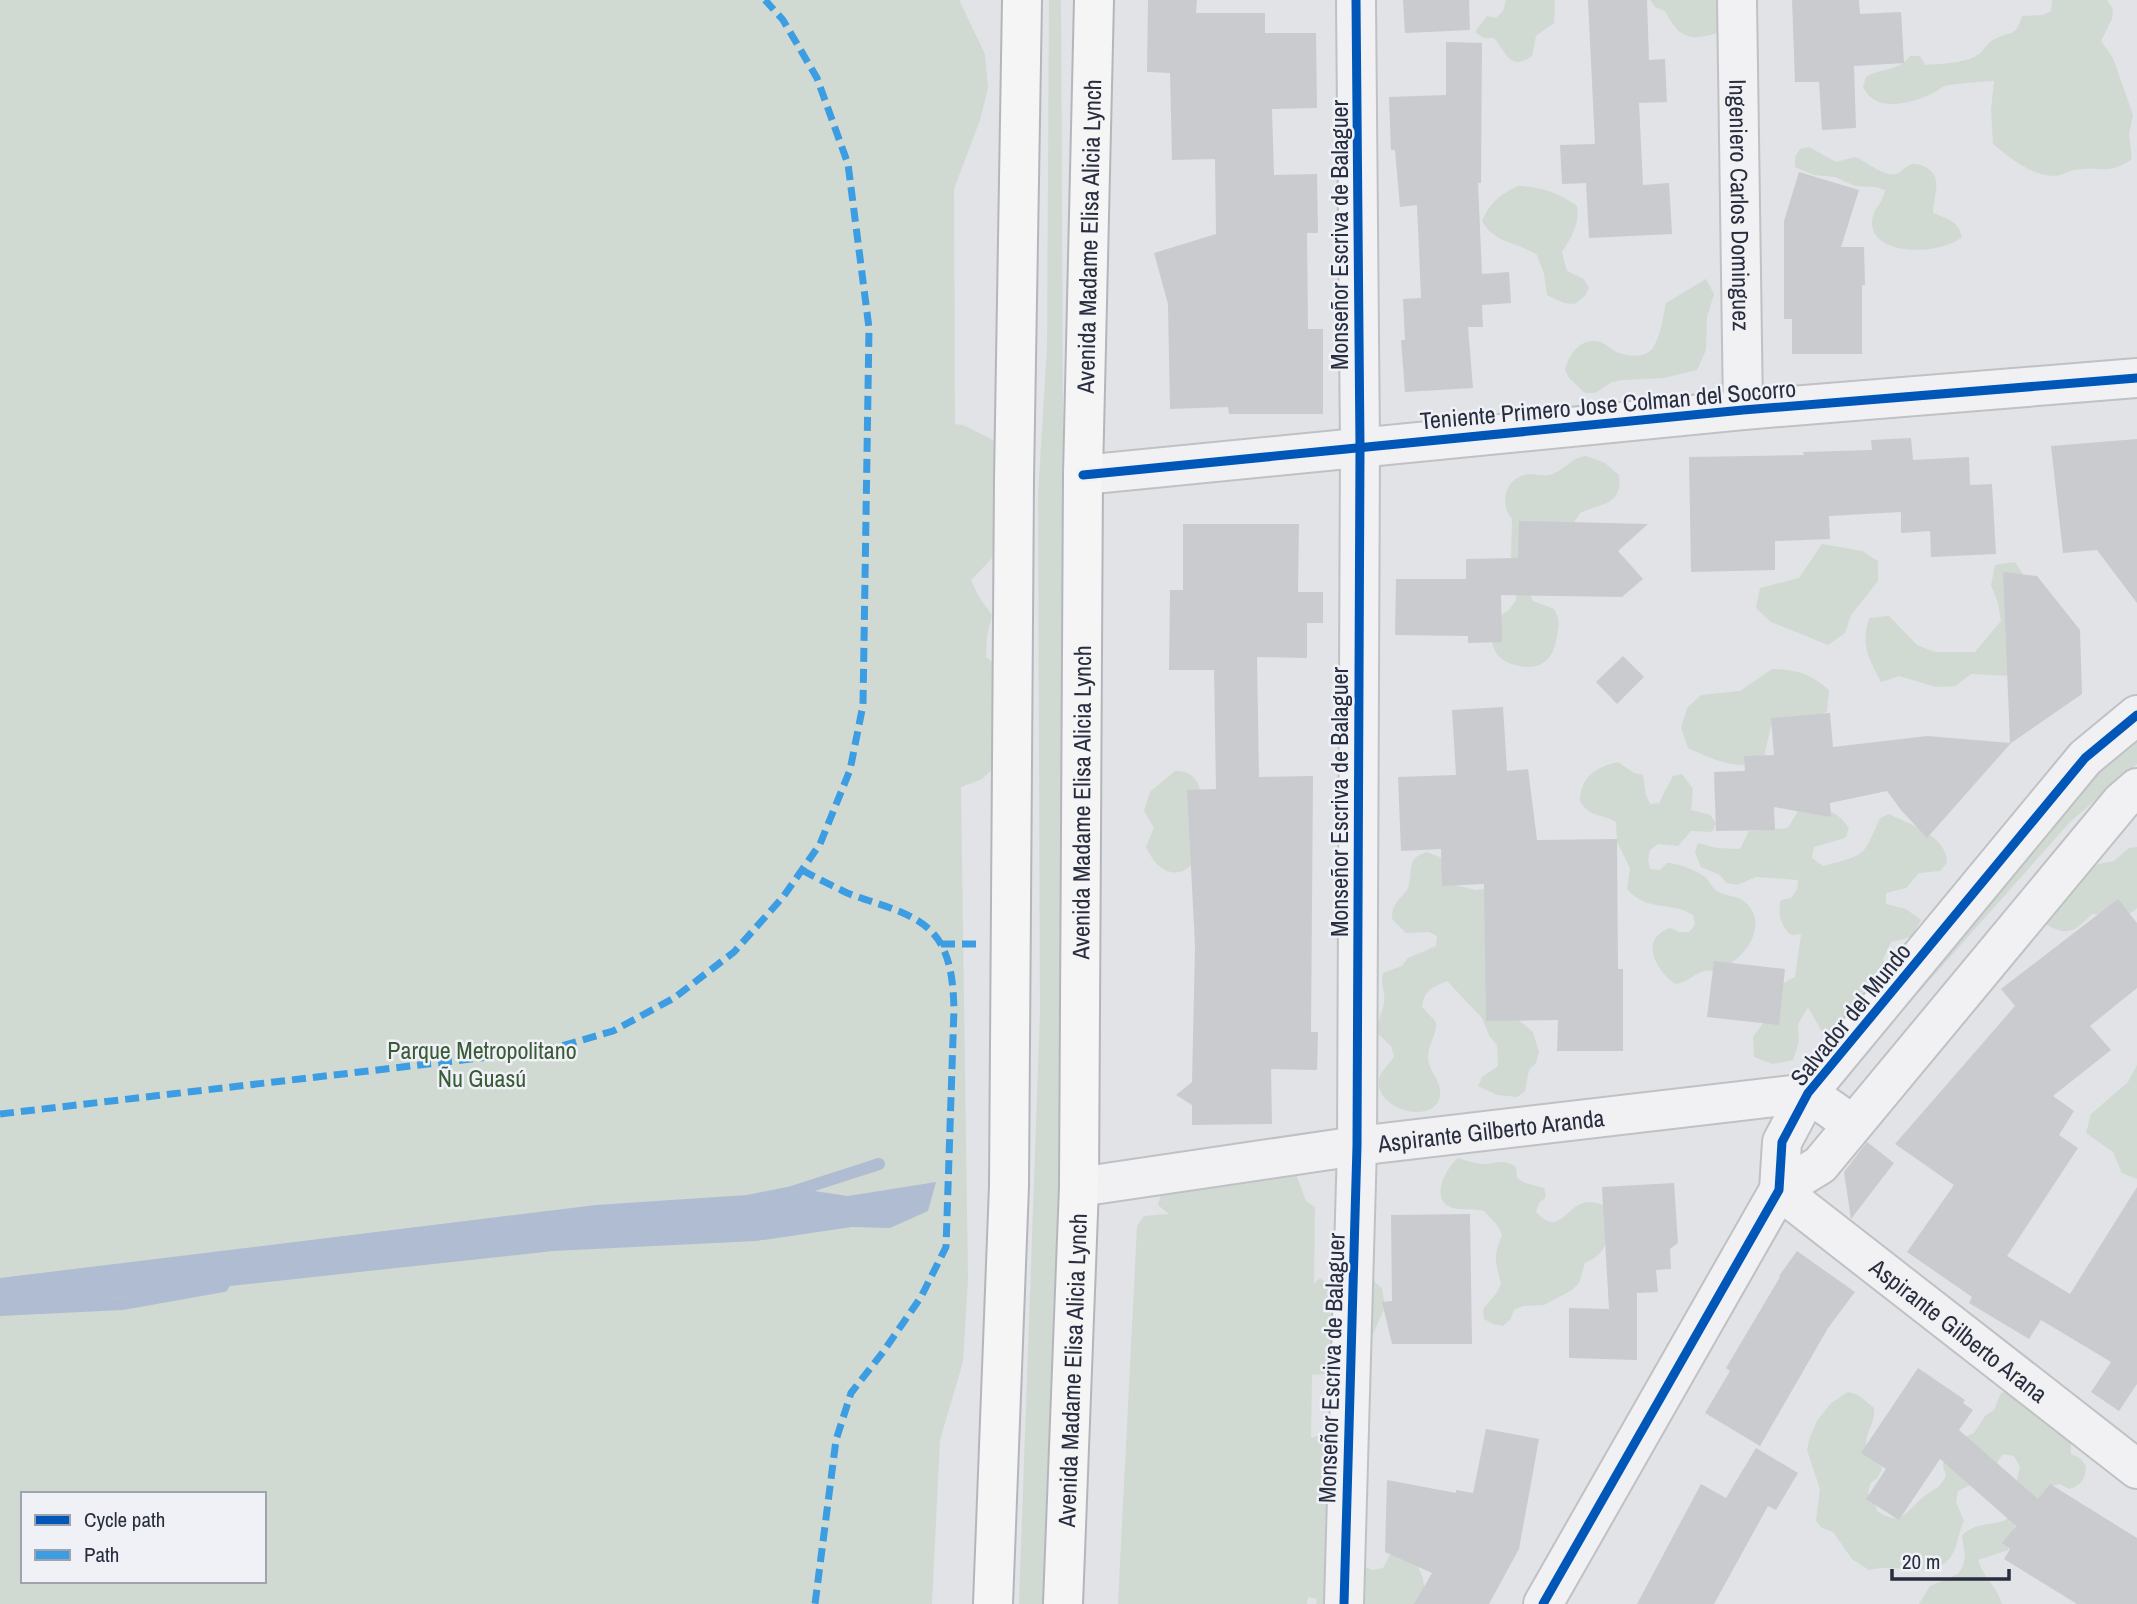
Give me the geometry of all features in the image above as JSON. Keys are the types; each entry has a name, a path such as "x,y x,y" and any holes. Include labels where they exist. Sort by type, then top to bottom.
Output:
{"highway":[{"path":"993,1604 1009,1186 1014,481 1022,0"},
{"name":"Avenida Madame Elisa Alicia Lynch","path":"1063,1604 1079,1186 1083,475 1094,0"}],"street":[{"name":"Monseñor Escriva de Balaguer","path":"1344,1604 1357,1146 1360,447 1356,0"},
{"name":"Ingeniero Carlos Dominguez","path":"1737,0 1743,410"},
{"name":"Teniente Primero Jose Colman del Socorro","path":"1083,475 1743,410 2137,378"},
{"name":"Salvador del Mundo","path":"1543,1604 1779,1191 1782,1142 1808,1093 2085,758 2137,715"},
{"name":"Salvador del Mundo","path":"1779,1191 1820,1166 1852,1124 2122,801 2137,788"},
{"name":"Aspirante Gilberto Aranda","path":"1079,1186 1357,1146 1808,1093"},
{"path":"1808,1093 1852,1124"},
{"name":"Aspirante Gilberto Arana","path":"1779,1191 2137,1469"}],"green space":[{"name":"Parque Metropolitano Ñu Guasú","path":"0,0 959,0 985,54 988,88 980,120 954,189 955,424 963,425 997,442 999,551 971,580 992,615 986,657 1001,669 996,766 982,779 961,787 968,1280 963,1362 940,1440 932,1604 0,1604"},
{"path":"1049,0 1061,0 1066,1014 1043,1604 1019,1604 1040,1012 1038,496 1047,347"},
{"path":"1506,0 1555,0 1554,23 1536,36 1532,56 1518,62 1505,54 1494,38 1484,38 1475,32 1487,16 1496,18 1503,11"},
{"path":"1650,0 1723,0 1724,31 1696,37 1683,34 1665,11 1655,7"},
{"path":"2052,0 2107,0 2113,9 2112,19 2101,41 2113,58 2133,115 2129,134 2132,159 2116,168 2084,169 2054,176 2045,175 2006,155 1993,144 1991,110 1994,81 1945,86 1922,98 1893,104 1876,100 1868,95 1863,87 1866,77 1900,65 1910,56 1920,56 1925,65 1974,57 1992,40 2015,30 2022,16 2043,15 2051,11"},
{"path":"1809,147 1836,162 1855,157 1889,174 1897,174 1914,164 1930,170 1936,180 1933,213 1955,224 1962,237 1953,243 1926,249 1897,248 1885,243 1876,236 1872,225 1873,215 1885,190 1855,186 1835,177 1814,175 1795,167 1795,157 1800,149"},
{"path":"1518,186 1549,191 1577,206 1576,225 1562,252 1567,271 1584,279 1589,288 1585,296 1575,304 1564,303 1547,295 1544,274 1537,255 1499,238 1482,221 1496,200"},
{"path":"1706,279 1714,294 1707,317 1706,350 1697,370 1664,378 1612,382 1595,393 1585,393 1569,378 1565,370 1569,358 1577,348 1587,342 1600,342 1616,352 1629,355 1648,353 1658,336 1666,303"},
{"path":"1586,456 1605,463 1619,475 1618,493 1609,502 1580,513 1528,592 1533,601 1554,609 1557,616 1555,645 1549,658 1532,667 1509,663 1497,654 1491,633 1501,615 1509,610 1516,600 1517,590 1511,561 1512,519 1506,505 1507,491 1515,479 1530,474 1552,474"},
{"path":"1822,544 1862,551 1878,561 1878,581 1851,615 1845,633 1828,645 1771,622 1756,608 1760,588 1799,578"},
{"path":"2015,562 2026,579 2011,676 1971,674 1955,686 1936,687 1899,676 1881,682 1867,651 1869,618 1889,616 1917,645 1935,652 1975,652 2001,621 1991,585 1995,565"},
{"path":"1772,669 1803,674 1822,684 1829,690 1827,711 1801,727 1771,726 1763,762 1733,764 1688,748 1681,728 1687,708 1701,695 1740,691"},
{"path":"2137,738 2137,764 2070,822 1872,1045 2055,810"},
{"path":"1618,762 1634,773 1643,775 1650,804 1659,803 1673,776 1682,774 1693,789 1691,810 1710,815 1716,823 1712,832 1691,831 1678,846 1658,844 1650,850 1648,859 1650,869 1660,870 1667,863 1698,873 1706,878 1715,890 1743,900 1753,912 1755,932 1751,941 1737,959 1719,970 1704,971 1675,984 1656,963 1653,947 1660,933 1670,928 1689,932 1695,925 1693,915 1676,908 1643,901 1627,889 1630,868 1617,842 1616,822 1592,813 1580,802 1583,786 1590,775 1602,767"},
{"path":"1175,771 1189,774 1197,782 1202,808 1192,865 1185,870 1171,872 1154,861 1146,847 1154,828 1144,811 1150,792"},
{"path":"1816,805 1839,817 1849,829 1845,838 1814,847 1812,858 1823,866 1861,853 1870,841 1880,818 1889,814 1934,838 1941,845 1947,863 1940,871 1919,873 1906,888 1886,893 1886,904 1906,909 1921,920 1911,937 1891,942 1883,959 1890,976 1875,990 1856,997 1853,1016 1827,1041 1808,1007 1798,1024 1799,1042 1793,1060 1773,1064 1754,1057 1753,1037 1764,1022 1778,986 1795,977 1801,934 1791,935 1785,928 1779,910 1781,900 1791,898 1797,890 1798,880 1756,877 1737,885 1726,883 1720,875 1701,867 1695,852 1698,843 1717,848 1740,849 1749,831 1788,828 1798,811"},
{"path":"2137,847 2137,908 2132,912 2116,916 2092,914 2070,931 2058,930 2043,922 2093,865 2114,861 2129,848"},
{"path":"1427,852 1445,859 1456,885 1476,890 1497,887 1510,1013 1533,1032 1539,1052 1536,1063 1529,1070 1525,1091 1517,1097 1497,1095 1478,1086 1482,1077 1498,1066 1497,1045 1490,1037 1482,1018 1447,981 1427,993 1422,1007 1436,1022 1428,1059 1440,1090 1436,1105 1418,1112 1406,1111 1386,1099 1380,1090 1380,1076 1394,1056 1391,1046 1377,1033 1384,999 1383,973 1402,966 1408,958 1436,946 1437,936 1429,932 1406,933 1392,919 1394,906 1407,889 1413,861"},
{"path":"2137,1065 2137,1179 2122,1173 2113,1152 2086,1133 2091,1114 2128,1082"},
{"path":"1458,1158 1482,1164 1503,1162 1516,1167 1517,1178 1544,1188 1546,1197 1539,1203 1536,1212 1546,1220 1554,1222 1561,1219 1582,1203 1592,1202 1605,1206 1605,1246 1585,1263 1579,1283 1572,1290 1544,1305 1523,1306 1514,1310 1510,1320 1503,1326 1484,1319 1483,1309 1501,1284 1496,1255 1502,1235 1498,1226 1484,1211 1454,1208 1444,1203 1441,1197 1442,1183"},
{"path":"1296,1174 1306,1201 1315,1207 1314,1284 1320,1278 1328,1284 1337,1281 1369,1251 1375,1282 1382,1288 1385,1307 1369,1343 1324,1374 1312,1375 1311,1438 1334,1430 1355,1563 1373,1570 1383,1568 1392,1551 1410,1559 1420,1570 1426,1604 1316,1604 1317,1599 1308,1597 1307,1604 1118,1604 1137,1226 1144,1216 1169,1214 1158,1205 1162,1191 1212,1180 1264,1181"},
{"path":"2011,1389 2076,1434 2071,1443 2071,1454 2080,1458 2086,1466 2084,1478 2077,1486 2069,1489 2060,1484 2049,1487 2016,1520 2008,1550 1978,1560 2002,1604 1919,1604 1930,1586 1958,1574 1963,1566 1965,1556 1962,1535 1973,1528 2007,1519 2020,1467 2014,1456 2003,1454 1988,1483 1968,1486 1958,1491 1956,1502 1964,1521 1953,1554 1937,1567 1922,1570 1869,1570 1852,1559 1833,1532 1822,1528 1816,1521 1820,1489 1807,1450 1817,1421 1831,1403 1848,1392 1858,1395 1874,1408 1866,1442 1870,1456 1878,1460 1882,1469 1870,1484 1868,1494 1875,1501 1877,1511 1894,1518 1905,1514 1940,1485 1946,1475 1943,1466 1945,1456 1956,1441 1974,1433 1985,1416 1994,1410 2001,1393"}],"water":[{"path":"936,1182 928,1211 890,1228 852,1227 756,1241 553,1251 0,1311 0,1278 596,1205 747,1195 787,1187 848,1196"}],"building":[{"path":"1148,0 1197,0 1196,13 1265,13 1265,33 1316,33 1317,108 1272,109 1274,175 1317,174 1318,233 1307,233 1308,329 1323,329 1323,414 1229,414 1228,407 1170,409 1168,304 1154,253 1216,234 1215,159 1172,160 1170,73 1147,72"},
{"path":"1403,0 1469,0 1470,30 1405,33"},
{"path":"1588,0 1647,0 1649,60 1665,59 1667,102 1639,103 1643,185 1669,183 1672,234 1589,238 1586,183 1562,184 1560,145 1595,144"},
{"path":"1792,0 1859,0 1860,14 1901,12 1904,63 1854,66 1856,128 1822,130 1819,82 1795,82"},
{"path":"1446,42 1482,43 1481,183 1478,183 1482,274 1509,272 1511,303 1482,305 1483,327 1468,327 1473,388 1405,392 1401,340 1405,340 1403,299 1421,298 1417,205 1400,207 1395,150 1391,150 1389,97 1446,95"},
{"path":"1799,172 1859,190 1841,247 1864,247 1862,354 1792,354 1792,319 1784,319 1784,221"},
{"path":"1911,438 1913,460 1969,457 1970,485 1992,484 1996,554 1931,557 1930,531 1901,533 1901,512 1829,516 1830,539 1775,541 1775,570 1691,572 1689,457 1804,455 1803,452 1872,450 1871,440"},
{"path":"2137,439 2137,603 2097,550 2063,553 2051,446"},
{"path":"1519,521 1648,524 1618,551 1643,579 1622,597 1501,595 1502,642 1468,643 1468,636 1395,635 1396,579 1466,579 1466,559 1518,558"},
{"path":"1183,524 1299,524 1298,592 1323,592 1323,623 1307,623 1307,658 1257,657 1259,777 1313,776 1311,1032 1318,1032 1317,1070 1271,1069 1272,1124 1192,1125 1192,1105 1176,1095 1192,1082 1195,946 1187,790 1216,789 1214,670 1169,670 1170,590 1183,590"},
{"path":"2003,572 2037,576 2080,630 2082,694 2011,743 1927,838 1887,791 1830,803 1831,817 1774,807 1775,830 1716,831 1714,772 1745,771 1744,756 1774,755 1771,718 1830,713 1833,747 1927,736 2010,743"},
{"path":"1623,656 1644,677 1617,704 1596,682"},
{"path":"1503,707 1507,771 1528,769 1537,840 1617,839 1618,969 1623,969 1623,1051 1557,1051 1558,1020 1486,1021 1484,884 1442,886 1441,849 1401,851 1398,777 1456,775 1452,710"},
{"path":"2118,899 2137,923 2137,988 2090,1026 2111,1050 2053,1096 2074,1111 2059,1135 2078,1148 2007,1256 2070,1294 2137,1187 2137,1384 2119,1411 2091,1392 2111,1362 2041,1320 2029,1339 1969,1303 1972,1297 1907,1252 1954,1185 1895,1144 2015,1006 2001,989"},
{"path":"1714,961 1785,969 1779,1025 1707,1017"},
{"path":"1867,1142 1894,1163 1851,1219 1844,1172"},
{"path":"1674,1183 1678,1243 1670,1249 1671,1269 1656,1270 1658,1292 1637,1293 1637,1360 1569,1358 1569,1308 1609,1309 1602,1187"},
{"path":"1470,1214 1472,1344 1392,1344 1382,1302 1392,1301 1391,1215"},
{"path":"1797,1251 1855,1292 1828,1328 1760,1446 1705,1413 1730,1371 1726,1368 1779,1276"},
{"path":"1918,1368 1965,1400 1963,1403 1973,1410 1959,1430 2038,1499 2050,1484 2137,1538 2137,1604 2077,1604 2004,1559 2010,1549 2002,1543 2016,1526 1940,1459 1899,1520 1866,1499 1886,1469 1861,1453"},
{"path":"1486,1429 1539,1439 1519,1549 1489,1604 1414,1604 1432,1573 1385,1552 1387,1480 1456,1493 1456,1490 1473,1493"},
{"path":"1756,1448 1798,1473 1776,1510 1768,1506 1714,1604 1637,1604 1701,1484 1726,1498"}],"waterway":[{"path":"789,1193 879,1164"},
{"path":"0,1310 122,1304 223,1286"}],"marked path":[{"path":"0,1114 548,1050 613,1031 674,998 734,952 783,897 820,844 850,770 863,705 869,328 848,164 817,78 783,20 765,0"},
{"path":"802,870 845,892 912,917 934,934 948,961 954,1008 946,1247 921,1297 851,1393 836,1440 815,1604"},
{"path":"941,944 981,944"}],"cycle path":[{"path":"1344,1604 1357,1146 1360,447 1356,0"},
{"path":"1083,475 1743,410 2137,378"},
{"path":"1543,1604 1779,1190 1782,1142 1808,1093 2085,758 2137,715"}]}
